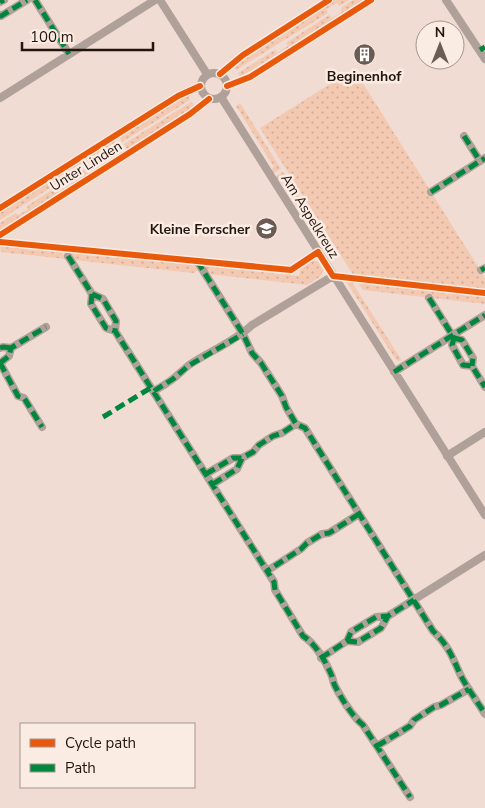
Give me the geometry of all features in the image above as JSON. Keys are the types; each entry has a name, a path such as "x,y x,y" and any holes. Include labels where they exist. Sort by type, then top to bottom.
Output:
{"street":[{"path":"0,2 4,0"},
{"path":"0,15 27,0"},
{"path":"35,0 69,54"},
{"path":"0,98 155,0"},
{"path":"160,0 207,74"},
{"path":"220,74 243,55 328,0"},
{"path":"227,86 250,77 371,0"},
{"path":"446,0 482,49 485,59"},
{"path":"214,72 220,74 225,79 226,92 221,97 209,98 203,94 200,86 202,79 207,74 214,72"},
{"name":"Unter Linden","path":"0,208 178,96 200,86"},
{"name":"Am Aspelkreuz","path":"221,97 485,516"},
{"name":"Unter Linden","path":"0,235 190,114 209,98"},
{"path":"431,192 483,159 464,136"},
{"path":"68,256 92,294 103,299 116,321 116,331 274,582 275,590 303,636 310,640 356,719 363,724 410,797"},
{"path":"197,261 243,334 246,343 272,380 296,424 305,428 433,631 443,641 485,714"},
{"path":"154,391 173,379 188,366 243,334 252,325 333,276"},
{"path":"92,294 91,304 106,328 116,331"},
{"path":"429,298 454,337 462,340 473,358 472,366 485,387"},
{"path":"394,372 454,337 485,315"},
{"path":"0,348 11,348 46,326"},
{"path":"454,337 452,346 463,365 472,366"},
{"path":"11,348 9,356 0,363 18,396 24,398 42,427"},
{"path":"206,474 233,458 242,458 253,452 259,444 296,424"},
{"path":"447,456 485,432"},
{"path":"212,484 237,469 242,458"},
{"path":"267,571 307,543 359,514"},
{"path":"321,658 347,641 351,632 376,617 388,616 485,555"},
{"path":"347,641 358,642 381,628 388,616"},
{"path":"377,746 410,726 414,720 469,688"}],"shaded area":[{"path":"334,0 349,0 339,6 337,3 326,9 328,13 236,70 233,66 243,58"},
{"path":"353,0 367,0 240,77 238,73 275,50 277,53 288,46 286,43 329,15 332,18 342,12 341,8"},
{"path":"354,69 485,278 485,289 354,276 260,128"},
{"path":"188,95 190,100 122,142 119,136 178,99"},
{"path":"191,102 195,106 191,110 128,151 124,144"},
{"path":"240,103 281,169 272,174 270,171 274,167 236,106"},
{"path":"114,139 118,145 97,158 95,156 84,163 86,165 0,220 0,211"},
{"path":"119,147 124,153 0,231 0,223 16,213 18,215 28,209 27,206"},
{"path":"283,172 329,245 325,248 282,179 277,181 274,177"},
{"path":"0,245 60,250 66,259 1,252"},
{"path":"69,251 195,265 198,270 194,273 74,260"},
{"path":"314,260 318,262 323,270 321,276 307,285 208,274 203,266 299,276 301,267"},
{"path":"346,281 352,282 402,361 396,360"},
{"path":"357,282 485,296 485,304 363,290"}],"marked path":[{"path":"0,2 4,0"},
{"path":"0,15 27,0"},
{"path":"35,0 69,54"},
{"path":"480,50 485,47"},
{"path":"464,136 480,161"},
{"path":"431,192 485,158"},
{"path":"68,256 92,294 91,304 106,328 115,331 267,571"},
{"path":"197,261 243,334 252,353 261,363 282,396 296,424 305,428 433,631 446,646 463,679 485,714"},
{"path":"481,270 485,268"},
{"path":"92,294 103,299 116,321 115,331"},
{"path":"429,298 454,338 452,345 463,365 472,366 485,387"},
{"path":"394,372 485,315"},
{"path":"0,363 9,356 11,348 46,327"},
{"path":"154,391 173,379 188,366 243,334"},
{"path":"454,338 462,340 473,358 472,366"},
{"path":"0,348 11,348"},
{"path":"0,363 18,396 24,398 42,427"},
{"path":"103,417 152,387"},
{"path":"213,484 237,469 242,458 253,452 259,445 296,424"},
{"path":"206,474 233,458 242,458"},
{"path":"359,514 329,533 322,534 307,543 267,571 274,582 275,590 303,636 312,643 323,659 344,701 363,725 410,797"},
{"path":"321,658 347,641 351,632 376,617 388,616 414,600"},
{"path":"347,641 358,642 381,628 388,616"},
{"path":"377,746 410,726 414,720 434,707 469,689"}],"cycle path":[{"path":"220,74 243,55 329,0"},
{"path":"227,86 250,77 371,0"},
{"path":"0,208 178,96 200,86"},
{"path":"0,235 190,114 209,99"},
{"path":"0,242 291,270 318,252 333,276 485,293"}],"place":[{"name":"Beginenhof","path":"364,54"},
{"name":"Kleine Forscher","path":"266,229"}]}
